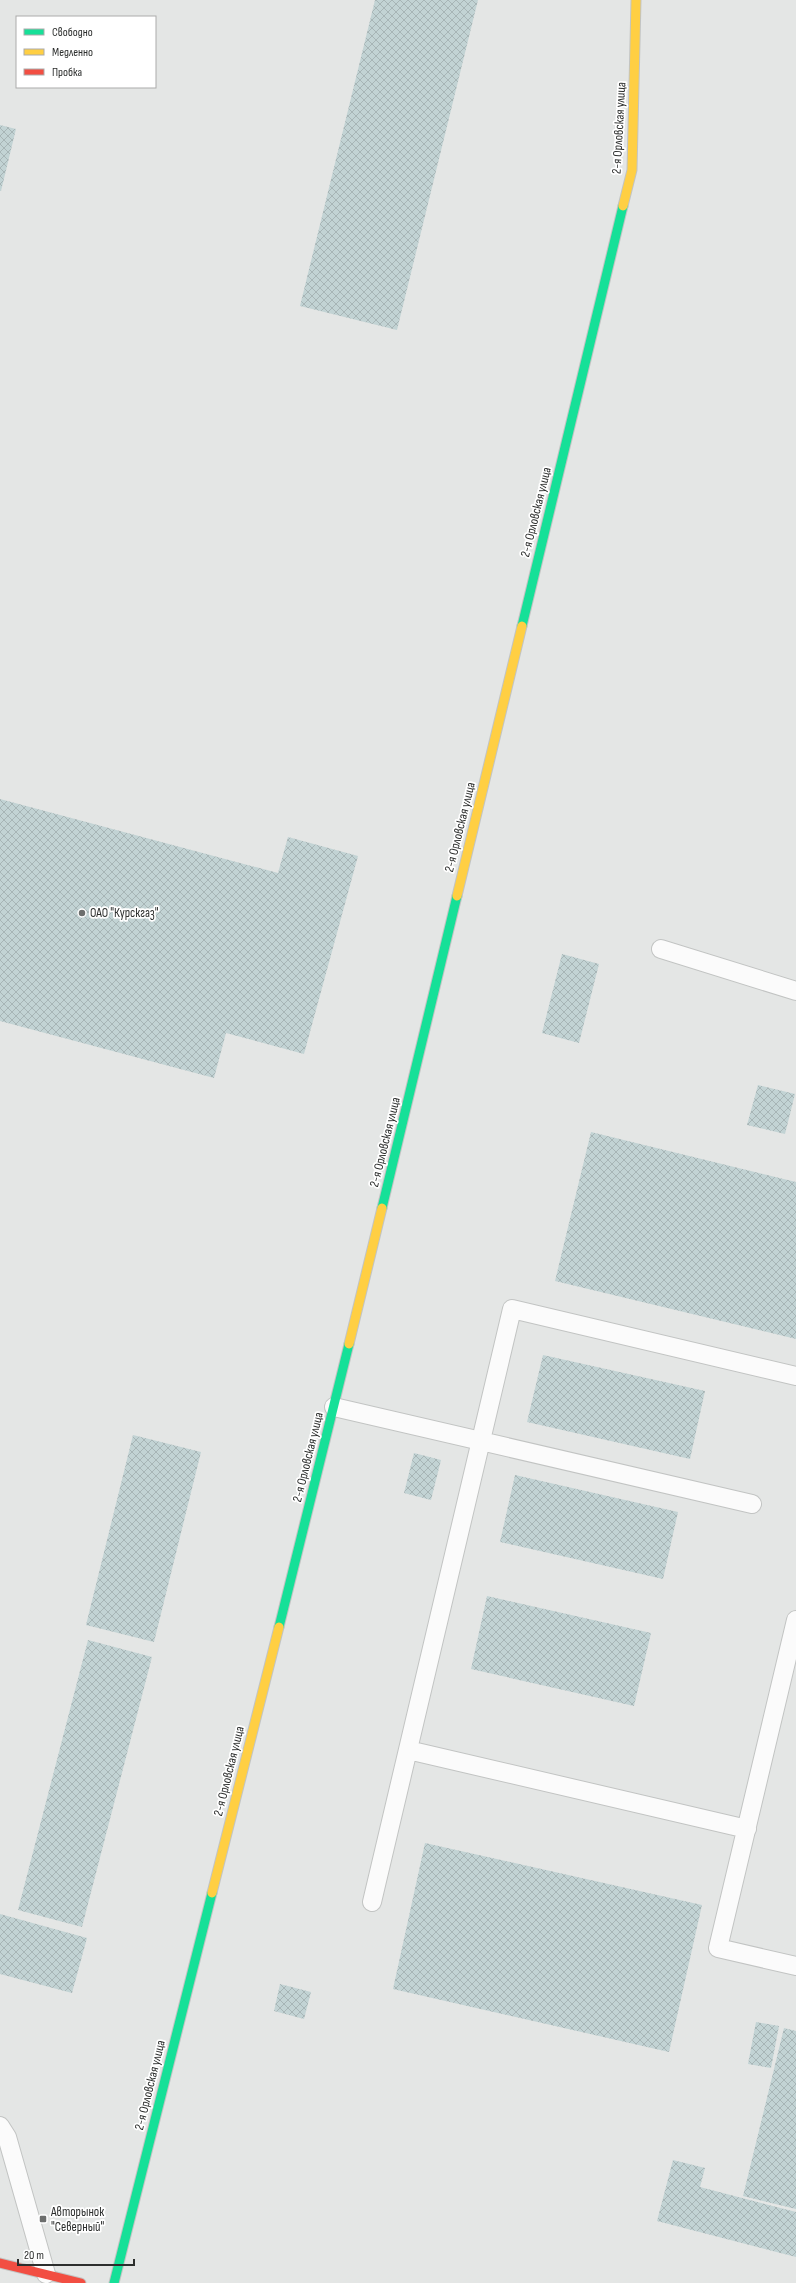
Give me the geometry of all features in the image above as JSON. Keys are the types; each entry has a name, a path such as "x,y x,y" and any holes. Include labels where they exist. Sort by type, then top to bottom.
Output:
{"street":[{"name":"2-я Орловская улица","path":"114,2283 334,1407 632,170 636,0"},
{"path":"0,2263 81,2283"}],"lane":[{"path":"661,949 796,991"},
{"path":"372,1902 512,1309 796,1376"},
{"path":"334,1407 752,1504"},
{"path":"796,1620 718,1948 796,1966"},
{"path":"408,1750 747,1829"},
{"path":"0,2126 7,2136 46,2274"}],"building":[{"path":"375,0 478,0 397,330 300,306"},
{"path":"0,125 16,129 1,191 0,191"},
{"path":"0,799 278,873 288,837 358,856 304,1054 226,1033 214,1078 0,1021"},
{"path":"562,954 599,964 579,1043 542,1033"},
{"path":"758,1085 795,1094 785,1134 747,1125"},
{"path":"591,1132 796,1182 796,1339 555,1281"},
{"path":"543,1355 705,1391 690,1459 527,1422"},
{"path":"133,1435 201,1452 154,1642 86,1625"},
{"path":"414,1453 441,1460 431,1500 404,1493"},
{"path":"515,1475 678,1512 663,1579 500,1542"},
{"path":"487,1596 651,1633 634,1706 471,1669"},
{"path":"88,1640 152,1657 82,1927 18,1910"},
{"path":"425,1843 702,1905 669,2052 393,1989"},
{"path":"0,1914 87,1938 72,1993 0,1974"},
{"path":"280,1984 311,1992 304,2019 274,2011"},
{"path":"756,2022 779,2026 771,2068 748,2064"},
{"path":"784,2028 796,2031 796,2209 743,2196"},
{"path":"673,2160 705,2168 700,2187 796,2212 796,2257 657,2221"}],"traffic: fast":[{"path":"522,626 623,206"},
{"path":"382,1208 457,896"},
{"path":"279,1627 349,1344"},
{"path":"114,2283 212,1893"}],"traffic: slow":[{"path":"623,206 632,170 636,0"},
{"path":"457,896 522,626"},
{"path":"349,1344 382,1208"},
{"path":"212,1893 279,1627"}],"traffic: jam":[{"path":"0,2263 81,2283"}],"place":[{"name":"ОАО \"Курскгаз\"","path":"82,913"},
{"name":"Авторынок \"Северный\"","path":"43,2219"}]}
